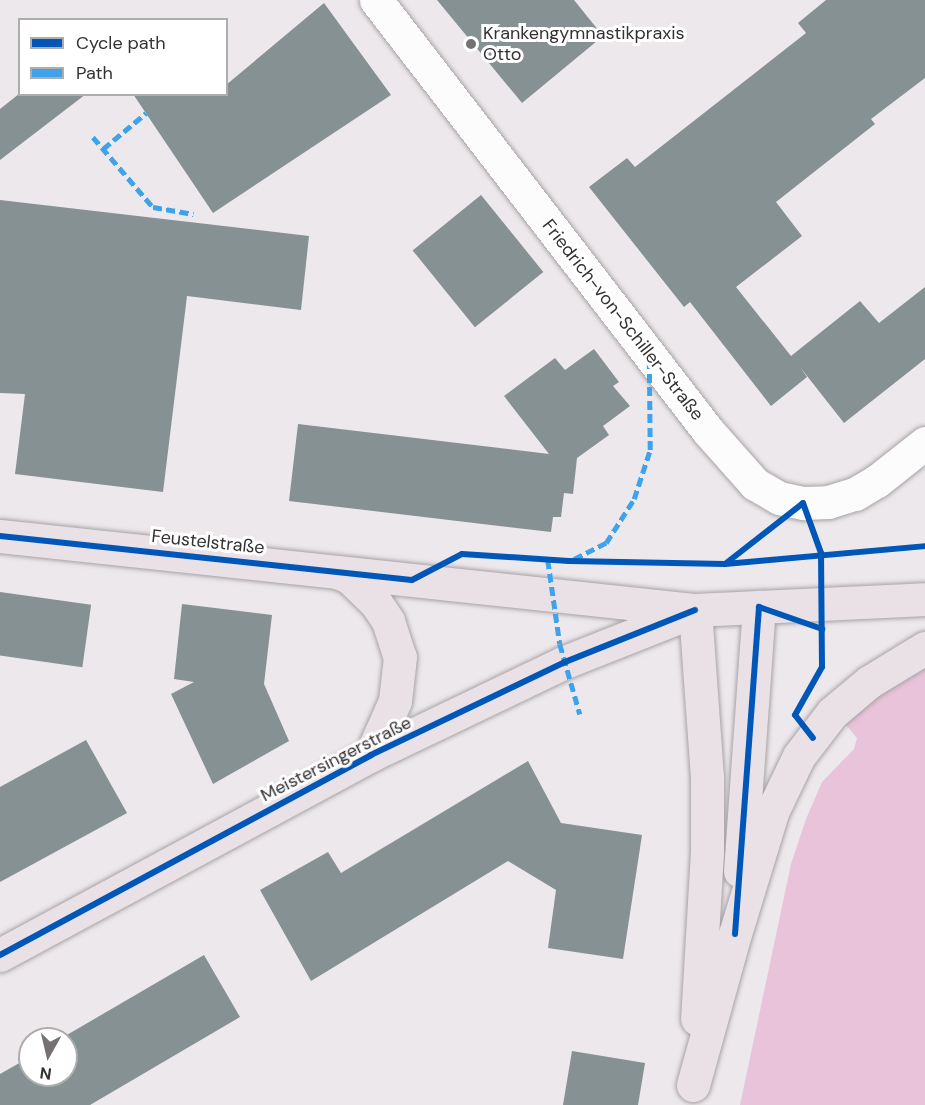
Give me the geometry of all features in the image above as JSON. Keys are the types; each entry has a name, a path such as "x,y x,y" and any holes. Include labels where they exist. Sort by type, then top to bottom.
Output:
{"main road":[{"name":"Feustelstraße","path":"0,536 695,610"},
{"path":"332,570 349,577 376,603 388,621 400,657 398,687 392,709 371,755"},
{"path":"692,1095 707,852 707,776 695,610 925,599"},
{"path":"735,933 759,607"},
{"name":"Meistersingerstraße","path":"0,955 371,755 565,662 695,610"},
{"path":"692,1095 735,933 773,810 799,756 832,713 869,682 925,648"}],"street":[{"name":"Friedrich-von-Schiller-Straße","path":"376,0 708,432 755,484 779,498 803,503 828,502 858,493 925,442"}],"shaded area":[{"path":"925,665 925,1105 740,1105 791,864 806,819 822,782 854,749 857,738 846,725 882,692"}],"building":[{"path":"437,0 574,0 603,36 522,103"},
{"path":"826,0 925,0 925,78 871,119 875,124 776,202 802,236 736,287 791,356 860,301 879,323 925,287 925,359 844,423 800,367 807,377 771,406 690,302 684,307 589,187 627,158 635,167 806,33 798,23"},
{"path":"324,3 391,95 213,213 134,96 228,96 228,83"},
{"path":"18,95 83,96 0,160 0,109"},
{"path":"481,195 543,272 475,327 413,250"},
{"path":"0,200 309,236 301,310 187,296 163,492 15,474 25,394 0,393"},
{"path":"594,349 619,382 613,386 630,406 603,426 609,435 577,458 573,494 564,493 561,517 553,517 551,532 289,501 298,424 549,454 504,396 555,358 565,370"},
{"path":"0,592 91,605 82,667 0,656"},
{"path":"182,604 272,615 264,684 289,741 213,784 171,694 194,682 174,679"},
{"path":"86,740 127,813 0,882 0,787"},
{"path":"528,761 561,823 642,835 623,959 548,948 556,890 508,861 311,981 260,890 328,852 341,873"},
{"path":"204,955 240,1017 90,1105 0,1105 0,1074 18,1064 18,1087 78,1087 78,1028"},
{"path":"572,1051 645,1063 638,1105 563,1105"}],"marked path":[{"path":"103,149 146,113"},
{"path":"93,137 153,207 193,214"},
{"path":"574,559 606,543 634,499 650,450 649,352"},
{"path":"548,560 560,644 580,714"}],"cycle path":[{"path":"725,564 803,503 821,553 822,667 795,715 813,738"},
{"path":"0,536 412,580 462,554 569,561 725,564 925,546"},
{"path":"735,934 759,607 822,629"},
{"path":"0,955 371,755 565,662 695,610"}],"place":[{"name":"Krankengymnastikpraxis Otto","path":"471,44"}]}
